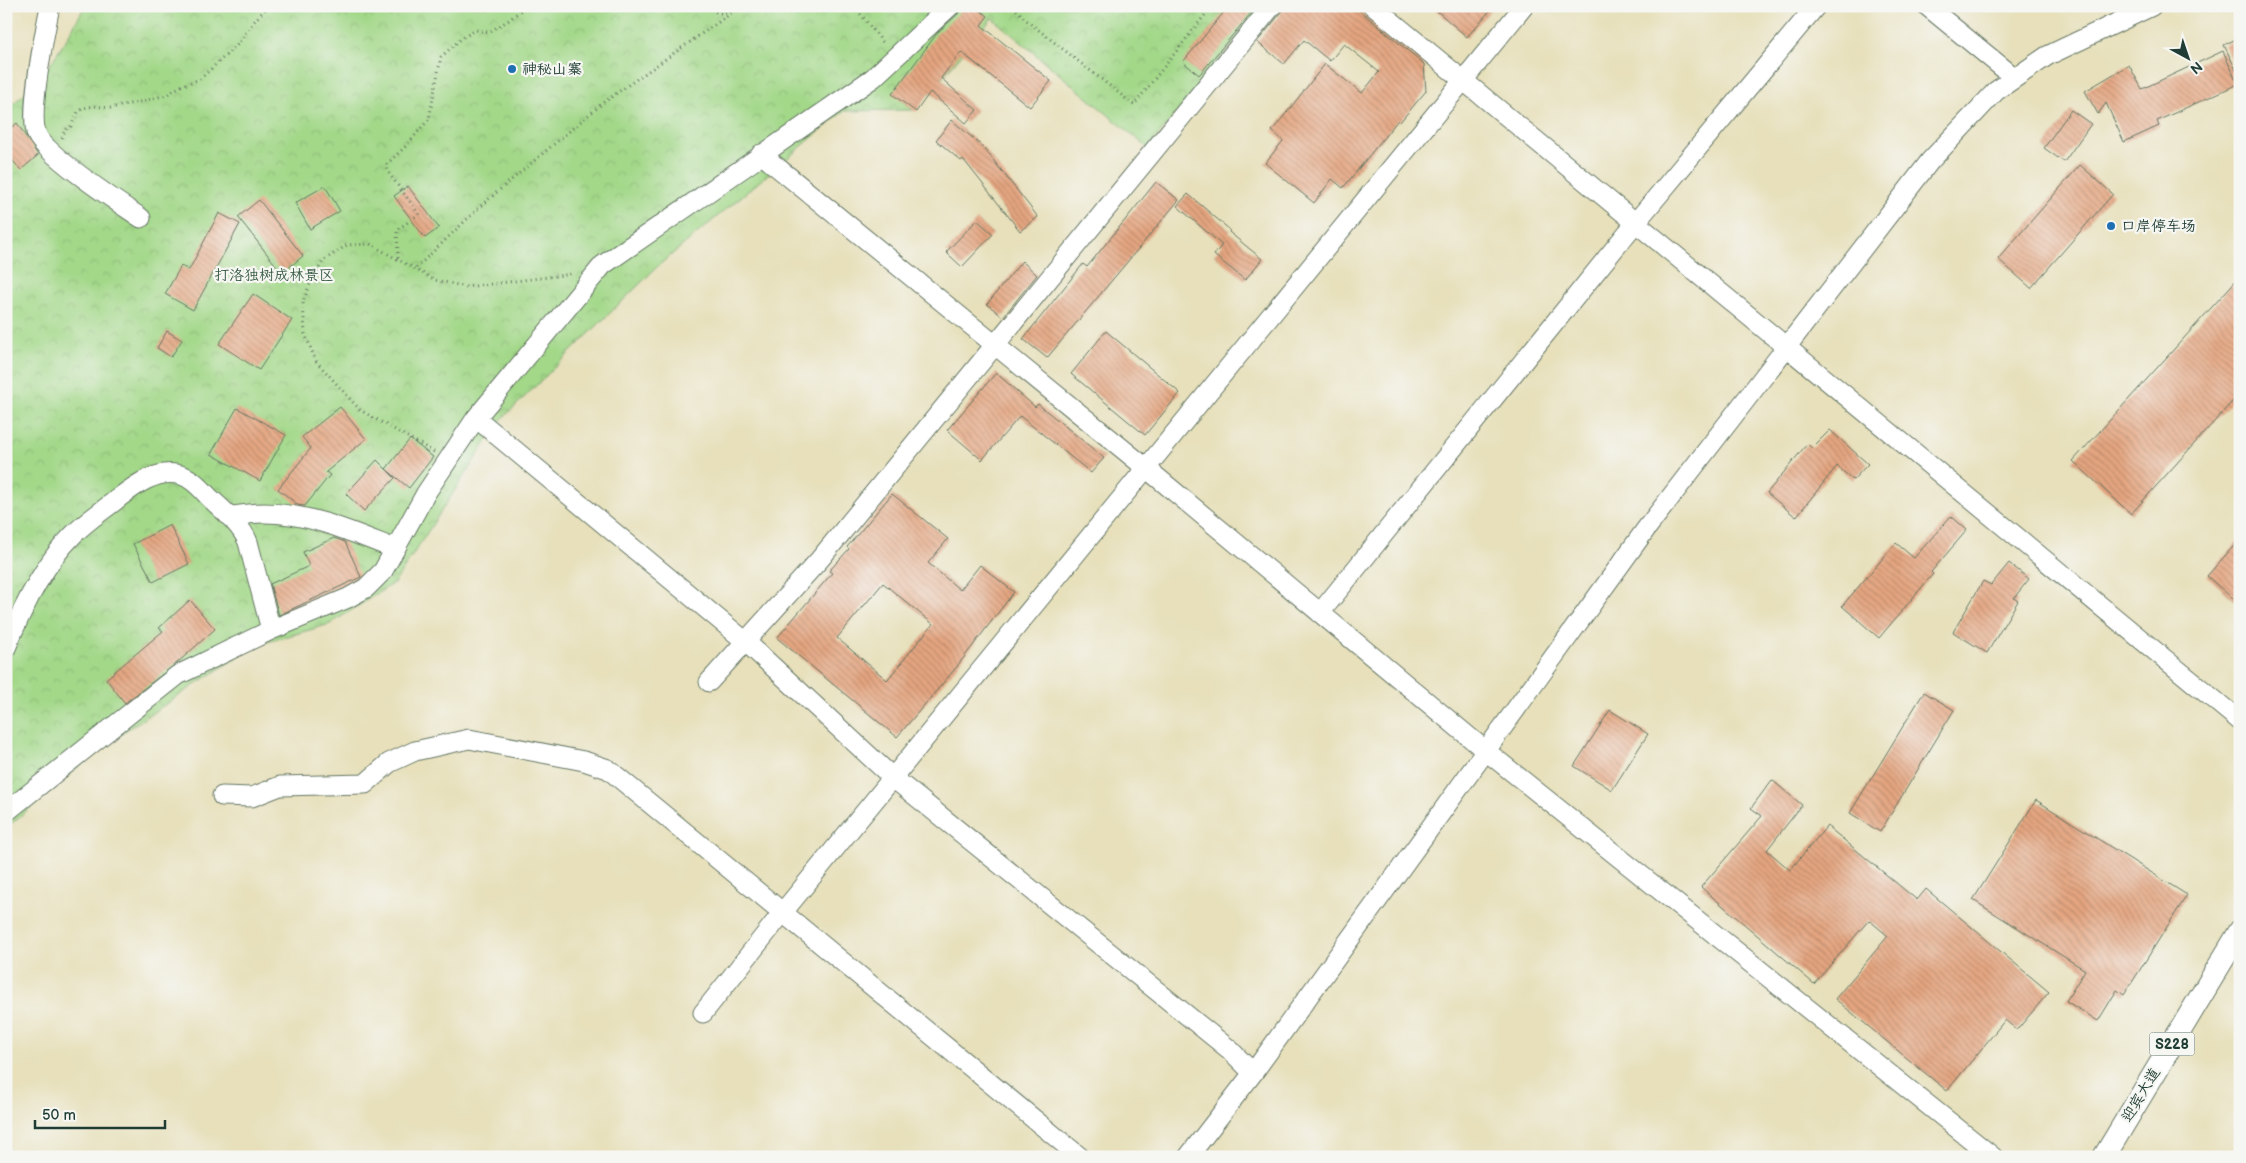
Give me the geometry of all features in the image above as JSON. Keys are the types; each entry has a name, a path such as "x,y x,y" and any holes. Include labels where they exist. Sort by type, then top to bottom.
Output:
{"main road":[{"name":"迎宾大道","path":"2104,1157 2240,931"}],"street":[{"path":"50,6 36,90 35,129 40,140 68,165 141,218"},
{"path":"6,812 178,675 271,630 348,598 366,588 383,571 426,494 476,418 603,265 873,78 950,6"},
{"path":"709,682 820,559 1272,6"},
{"path":"1373,6 2240,721"},
{"path":"703,1013 892,777 1524,6"},
{"path":"1320,613 1636,222 1816,6"},
{"path":"1927,6 2015,78"},
{"path":"1188,1157 1253,1073 1646,529 1930,161 1996,91 2047,56 2152,6"},
{"path":"761,154 996,344 1486,751 1993,1157"},
{"path":"476,418 745,641 892,777 1230,1050 1253,1073"},
{"path":"6,648 26,602 70,538 130,489 146,479 168,474 181,475 194,482 230,516 242,531 248,542 271,630"},
{"path":"230,516 265,513 301,517 347,530 395,549"},
{"path":"222,796 252,797 280,786 365,784 389,763 415,751 469,739 584,761 608,769 1080,1157"}],"path":[{"path":"68,165 66,152 62,145 62,138 65,130 72,126 80,109 94,106 110,108 144,101 166,94 180,86 200,79 238,44 250,26 268,6"},
{"path":"398,258 397,230 419,214 388,172 387,164 407,145 429,119 442,57 462,38 476,30 489,32 509,20 526,6"},
{"path":"707,6 720,14 733,12"},
{"path":"416,268 484,203 604,102 740,6"},
{"path":"854,6 896,57"},
{"path":"1013,6 1026,20 1134,105 1212,6"},
{"path":"448,460 360,410 316,361 305,334 303,302 309,286 324,261 347,244 370,244 435,280 467,287 566,274 594,277"}],"green space":[{"name":"打洛独树成林景区","path":"85,6 1263,6 1148,148 992,18 915,110 844,111 658,266 500,421 395,582 330,624 254,646 105,744 6,828 6,110 40,80"}],"building":[{"path":"961,6 974,6 988,16 981,25 1051,81 1030,107 961,52 941,78 977,110 966,123 930,92 916,112 892,94 938,32 958,14"},
{"path":"1229,6 1257,6 1199,75 1183,62"},
{"path":"1283,6 1354,6 1424,64 1426,91 1400,122 1398,120 1343,188 1332,179 1314,203 1265,163 1283,141 1272,131 1325,64 1362,93 1379,72 1344,44 1330,61 1304,40 1284,64 1257,42 1281,13"},
{"path":"1431,6 1494,6 1467,37"},
{"path":"2240,37 2240,78 2224,45"},
{"path":"2223,51 2238,84 2157,121 2159,126 2124,142 2106,103 2098,114 2085,91 2129,65 2142,89"},
{"path":"2071,110 2091,124 2064,162 2044,148"},
{"path":"952,120 983,147 1038,217 1020,231 963,159 961,161 936,140"},
{"path":"17,123 38,155 21,170 6,153 6,132"},
{"path":"2080,165 2113,194 2031,288 1998,259"},
{"path":"1156,182 1179,200 1047,358 1023,339 1083,264 1087,267"},
{"path":"325,186 340,211 310,229 295,203"},
{"path":"408,186 439,228 425,238 394,196"},
{"path":"1188,194 1262,259 1245,280 1214,255 1222,245 1177,206"},
{"path":"259,200 303,256 282,273 238,217"},
{"path":"219,213 240,224 193,310 165,294 181,266 189,270"},
{"path":"977,220 993,234 962,267 946,252"},
{"path":"1022,261 1037,275 1003,317 987,304"},
{"path":"2240,276 2240,393 2131,514 2073,461"},
{"path":"253,294 292,320 259,370 219,344"},
{"path":"167,331 182,340 171,357 157,348"},
{"path":"1106,331 1180,393 1145,435 1071,374"},
{"path":"996,373 1035,407 1038,404 1104,458 1091,473 1020,416 982,460 947,430"},
{"path":"340,407 366,439 326,472 330,475 305,506 298,505 278,489 311,448 302,437"},
{"path":"237,408 286,435 260,481 211,454"},
{"path":"1830,430 1868,464 1853,480 1837,466 1796,517 1767,493 1807,444 1812,448"},
{"path":"410,439 433,457 409,488 386,469"},
{"path":"377,460 395,478 364,511 346,494"},
{"path":"892,494 948,539 928,563 960,590 980,565 1014,592 955,669 897,737 777,638 832,573 829,571 849,549 847,547","holes":["883,583 933,624 887,680 837,638"]},
{"path":"1951,516 1967,530 1879,638 1842,606 1896,543 1914,558"},
{"path":"170,525 189,564 153,582 133,544"},
{"path":"334,538 345,542 361,577 279,615 270,584 309,566 303,552"},
{"path":"2240,539 2240,605 2207,576"},
{"path":"2009,563 2029,579 2014,598 2018,601 1987,653 1953,632 1983,581 1991,585"},
{"path":"190,600 215,629 177,663 125,703 106,679 163,631 159,628"},
{"path":"1924,692 1954,710 1880,832 1850,813"},
{"path":"1610,710 1648,734 1612,790 1574,766"},
{"path":"1772,780 1802,805 1767,850 1790,870 1827,826 1917,900 1926,889 2049,992 2017,1030 2005,1020 1947,1091 1835,999 1888,936 1869,920 1814,984 1701,887 1762,816 1751,808"},
{"path":"2036,800 2187,895 2124,995 2117,990 2098,1021 2066,1001 2085,970 1973,900"}],"place":[{"name":"神秘山寨","path":"512,69"},
{"name":"口岸停车场","path":"2111,226"}]}
